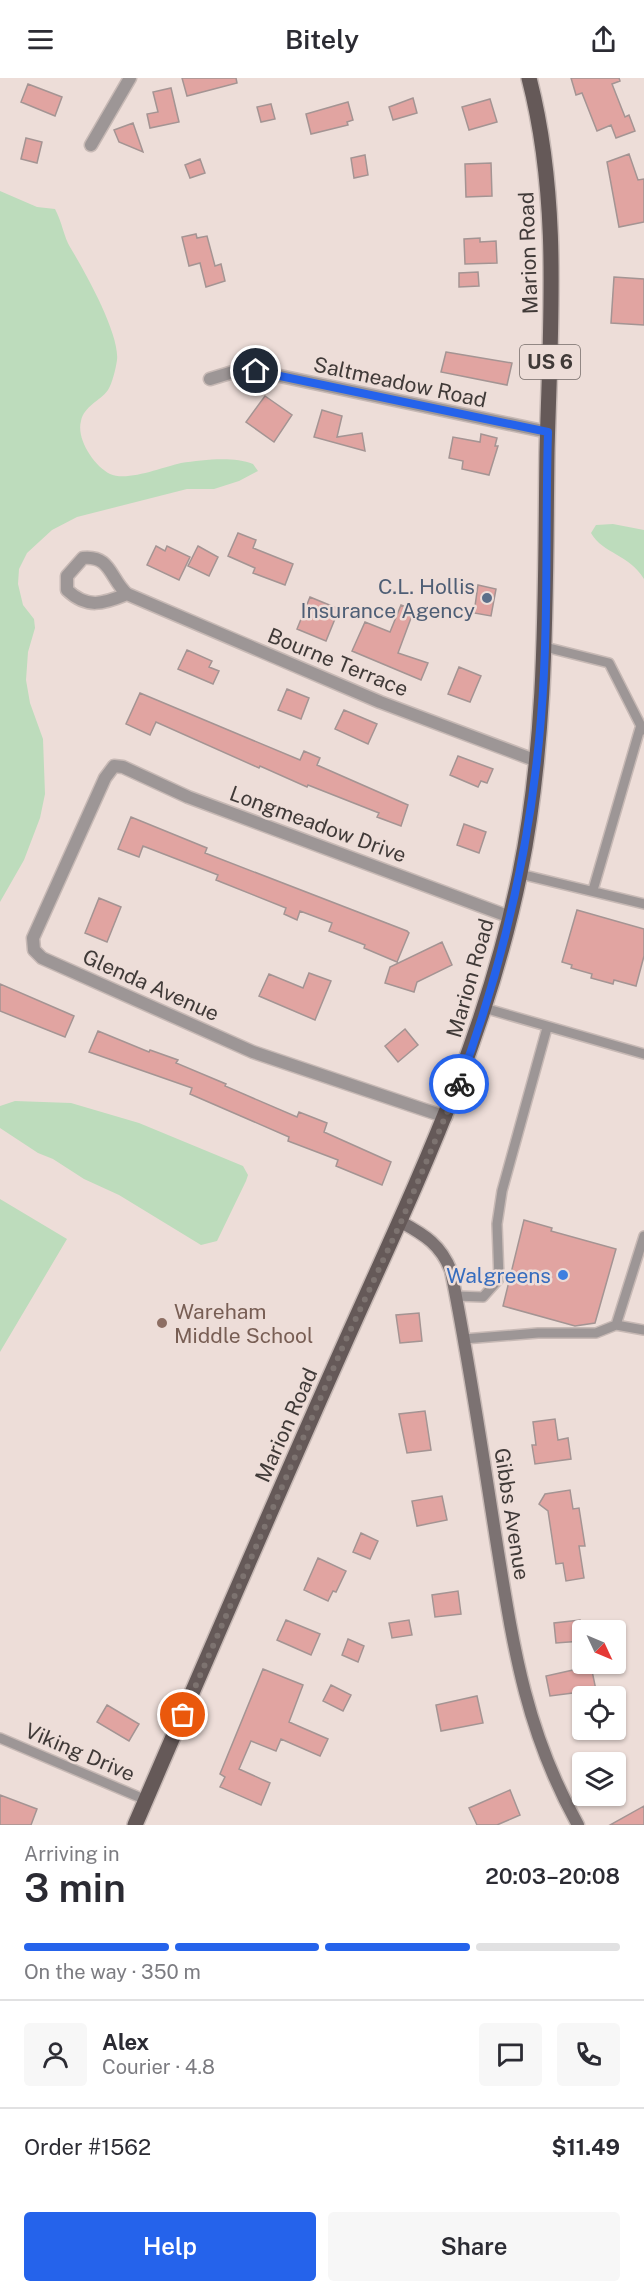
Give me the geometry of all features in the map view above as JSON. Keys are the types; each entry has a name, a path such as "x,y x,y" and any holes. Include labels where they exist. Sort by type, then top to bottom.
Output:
{"main road":[{"name":"Marion Road","path":"135,1825 344,1344 447,1117 497,970 520,874 537,761 545,647 551,234 544,165 529,78"},
{"name":"Gibbs Avenue","path":"401,1222 429,1237 438,1246 451,1271 518,1671 540,1747 559,1791 578,1825"}],"street":[{"path":"91,145 130,78"},
{"name":"Saltmeadow Road","path":"210,380 232,372 256,371 548,432"},
{"path":"93,557 104,562 127,594 106,603 87,604 67,590 66,576 83,558 93,557"},
{"name":"Bourne Terrace","path":"127,594 380,702 537,761"},
{"name":"Longmeadow Drive","path":"114,766 123,767 188,797 510,917"},
{"name":"Glenda Avenue","path":"114,766 105,778 45,909 33,938 34,950 42,957 253,1052 447,1117"}],"lane":[{"path":"545,647 609,663 642,728 619,796 593,890"},
{"path":"520,874 644,904"},
{"path":"484,1008 547,1028 644,1054"},
{"path":"456,1296 483,1297 499,1279 496,1224 502,1191 547,1028"},
{"path":"616,1325 644,1236"},
{"path":"464,1339 538,1333 596,1333 616,1325 644,1330"},
{"name":"Viking Drive","path":"0,1738 146,1800"}],"green space":[{"path":"0,191 37,207 55,209 68,243 100,302 113,335 117,360 112,380 105,394 85,411 80,428 84,444 98,465 110,474 126,476 181,463 227,459 253,464 258,471 239,481 214,489 187,489 77,517 52,530 27,553 19,569 18,584 23,605 34,619 35,628 28,652 26,680 30,703 43,739 45,794 40,818 24,860 0,902"},
{"path":"613,524 644,530 644,579 631,564 602,546 591,533 596,525"},
{"path":"15,1101 71,1103 139,1123 243,1166 248,1175 246,1181 217,1241 201,1245 119,1195 84,1179 53,1159 38,1153 0,1128 0,1106"},
{"path":"0,1199 67,1239 0,1352"}],"building":[{"path":"182,78 236,78 237,83 187,96"},
{"path":"571,78 619,78 620,81 612,84 625,117 629,115 635,131 616,138 611,125 597,131 582,93 576,95"},
{"path":"28,84 62,97 55,116 21,102"},
{"path":"171,88 179,122 150,128 147,114 158,112 153,92"},
{"path":"413,98 417,113 393,120 389,107"},
{"path":"490,99 497,122 469,130 462,107"},
{"path":"348,102 353,120 347,122 348,125 311,134 306,114"},
{"path":"271,104 275,119 261,122 257,107"},
{"path":"133,123 143,152 119,142 114,130"},
{"path":"26,138 42,142 37,163 21,159"},
{"path":"629,154 638,180 644,179 644,222 619,227 607,162"},
{"path":"365,155 368,175 354,178 351,158"},
{"path":"200,159 205,173 190,178 185,165"},
{"path":"491,163 492,196 466,197 465,164"},
{"path":"196,234 197,238 207,236 215,266 221,264 225,281 206,287 200,263 189,266 182,237"},
{"path":"480,238 480,242 496,241 497,263 465,264 464,239"},
{"path":"478,272 479,286 459,287 459,273"},
{"path":"614,277 644,279 644,325 611,323"},
{"path":"446,352 512,363 507,385 441,372"},
{"path":"265,396 292,415 274,442 246,422"},
{"path":"322,410 342,416 337,437 362,433 365,451 314,437"},
{"path":"481,434 497,438 495,446 498,446 489,475 462,469 463,461 449,458 453,437 480,442"},
{"path":"238,533 256,540 253,548 293,564 285,585 253,573 255,568 228,556"},
{"path":"156,546 165,551 167,546 190,557 179,580 147,565"},
{"path":"198,546 218,557 209,576 188,566"},
{"path":"478,585 496,589 491,616 474,613"},
{"path":"310,597 339,609 326,641 297,629"},
{"path":"401,605 414,610 398,653 428,663 421,680 352,651 365,622 390,632"},
{"path":"187,650 212,661 209,667 219,671 213,684 178,669"},
{"path":"459,667 481,676 470,702 448,694"},
{"path":"287,689 309,698 301,719 278,710"},
{"path":"140,693 300,760 304,751 320,758 317,765 408,805 401,826 377,817 379,813 308,785 307,787 260,766 259,768 156,722 150,735 126,724"},
{"path":"344,710 377,724 368,744 335,729"},
{"path":"458,756 493,769 487,783 481,781 478,787 450,775"},
{"path":"131,817 207,848 205,853 407,931 409,933 397,962 364,948 365,945 329,931 332,923 300,911 297,920 284,914 286,908 216,880 218,875 143,846 139,857 118,849"},
{"path":"464,824 486,832 479,853 457,845"},
{"path":"99,898 121,907 107,942 85,933"},
{"path":"577,910 644,929 644,956 636,986 614,980 613,984 591,978 592,974 571,968 572,965 562,962"},
{"path":"442,942 452,965 417,982 414,992 385,983 390,967"},
{"path":"309,973 331,981 315,1020 259,996 269,974 303,988"},
{"path":"0,984 74,1016 65,1037 0,1011"},
{"path":"405,1029 418,1045 398,1062 385,1046"},
{"path":"98,1031 149,1052 150,1050 178,1060 176,1063 297,1117 299,1112 327,1123 324,1132 391,1162 382,1185 336,1166 338,1160 288,1141 289,1137 190,1094 192,1088 89,1052"},
{"path":"524,1220 552,1228 551,1231 616,1249 595,1323 575,1326 503,1306"},
{"path":"419,1313 422,1341 400,1343 396,1315"},
{"path":"425,1411 431,1450 407,1453 399,1414"},
{"path":"555,1419 558,1440 568,1438 571,1459 535,1464 532,1445 536,1445 533,1422"},
{"path":"570,1490 573,1509 579,1508 585,1546 579,1546 584,1578 566,1581 563,1563 556,1564 548,1511 539,1504 545,1494"},
{"path":"442,1496 447,1520 417,1526 412,1501"},
{"path":"361,1533 378,1541 370,1559 353,1552"},
{"path":"318,1558 346,1571 336,1592 333,1591 328,1601 304,1590"},
{"path":"458,1591 461,1614 435,1617 432,1595"},
{"path":"286,1620 320,1634 311,1655 277,1640"},
{"path":"409,1620 412,1635 392,1638 389,1623"},
{"path":"572,1621 572,1642 556,1643 554,1623"},
{"path":"348,1639 364,1646 358,1662 342,1655"},
{"path":"263,1669 303,1685 289,1722 328,1739 320,1756 281,1739 276,1751 251,1741 239,1769 270,1783 261,1805 220,1787 225,1777 220,1774"},
{"path":"572,1670 572,1674 593,1674 595,1686 572,1686 572,1693 550,1696 546,1676"},
{"path":"331,1685 351,1695 343,1711 323,1701"},
{"path":"477,1696 483,1723 441,1731 436,1705"},
{"path":"107,1705 139,1724 129,1741 97,1722"},
{"path":"510,1790 520,1815 497,1825 477,1825 469,1808"},
{"path":"0,1795 37,1809 31,1825 0,1825"},
{"path":"644,1806 644,1825 610,1825"}],"way so far":[{"path":"183,1715 344,1344 447,1117 459,1084"}],"place":[{"name":"C.L. Hollis Insurance Agency","path":"487,598"},
{"name":"Walgreens","path":"563,1275"},
{"name":"Wareham Middle School","path":"162,1323"}],"route":[{"path":"256,371 519,428 548,432 545,647 537,761 528,829 520,874 497,970 459,1084"}]}
